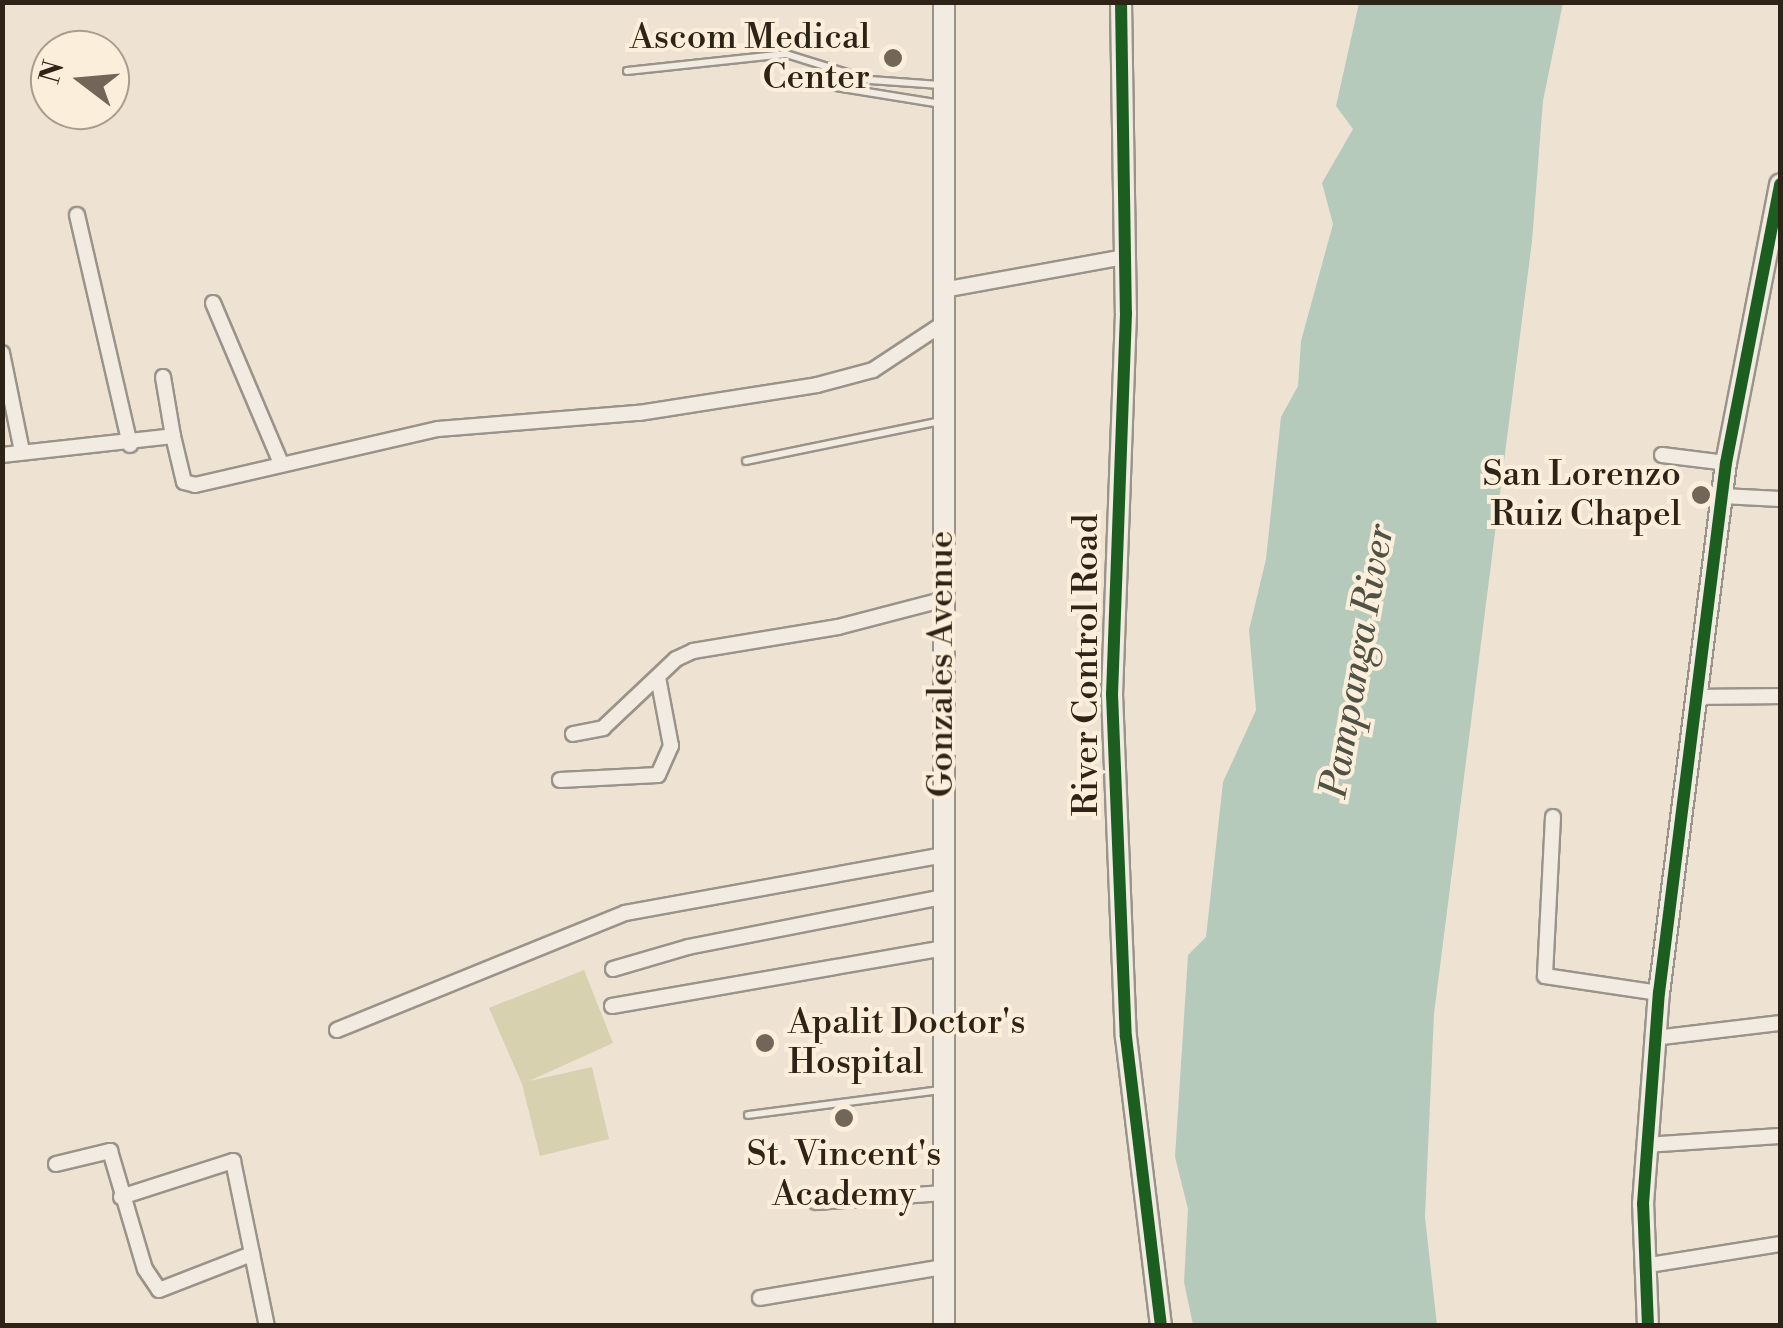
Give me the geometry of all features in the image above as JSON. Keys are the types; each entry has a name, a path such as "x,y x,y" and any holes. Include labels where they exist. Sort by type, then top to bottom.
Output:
{"street":[{"name":"Gonzales Avenue","path":"944,2 944,1326"},
{"name":"River Control Road","path":"1121,2 1125,257 1112,694 1126,1037 1162,1326"},
{"path":"1648,1326 1643,1266 1645,1145 1654,1038 1726,463 1780,184"},
{"path":"78,215 130,444"},
{"path":"943,290 1125,257"},
{"path":"212,302 281,462"},
{"path":"163,377 184,482 438,429 639,413 817,385 873,370 944,323"},
{"path":"2,353 22,451"},
{"path":"2,455 130,444 173,436"},
{"path":"1662,455 1726,463"},
{"path":"1722,496 1780,499"},
{"path":"573,734 603,728 658,676 693,652 838,628 942,600"},
{"path":"560,780 658,775 671,746 658,676"},
{"path":"1698,697 1780,696"},
{"path":"1553,817 1545,976 1660,993"},
{"path":"337,1030 625,913 943,855"},
{"path":"612,969 688,947 944,898"},
{"path":"612,1006 944,948"},
{"path":"1654,1038 1780,1023"},
{"path":"1645,1145 1780,1136"},
{"path":"56,1164 110,1150 120,1197 145,1269 159,1290 252,1254"},
{"path":"120,1197 233,1161 267,1326"},
{"path":"816,1202 944,1193"},
{"path":"1643,1266 1780,1244"},
{"path":"760,1298 944,1267"}],"lane":[{"path":"627,71 786,54 870,80 944,95"},
{"path":"805,82 944,95"},
{"path":"746,461 942,421"},
{"path":"748,1115 942,1089"}],"shaded area":[{"path":"584,970 613,1043 529,1081 592,1067 609,1139 540,1156 522,1084 489,1008"}],"water":[{"name":"Pampanga River","path":"1359,3 1563,3 1543,101 1532,241 1434,1014 1425,1217 1437,1325 1193,1325 1184,1282 1188,1209 1175,1157 1188,955 1206,937 1223,782 1256,710 1249,630 1266,559 1281,417 1298,386 1301,341 1333,224 1322,183 1353,129 1336,106"}],"cycle path":[{"path":"1121,2 1126,313 1112,694 1126,1037 1161,1326"},
{"path":"1648,1326 1643,1204 1659,993 1726,463 1780,184"}],"place":[{"name":"Ascom Medical Center","path":"893,58"},
{"name":"San Lorenzo Ruiz Chapel","path":"1701,495"},
{"name":"Apalit Doctor's Hospital","path":"765,1043"},
{"name":"St. Vincent's Academy","path":"844,1118"}]}
